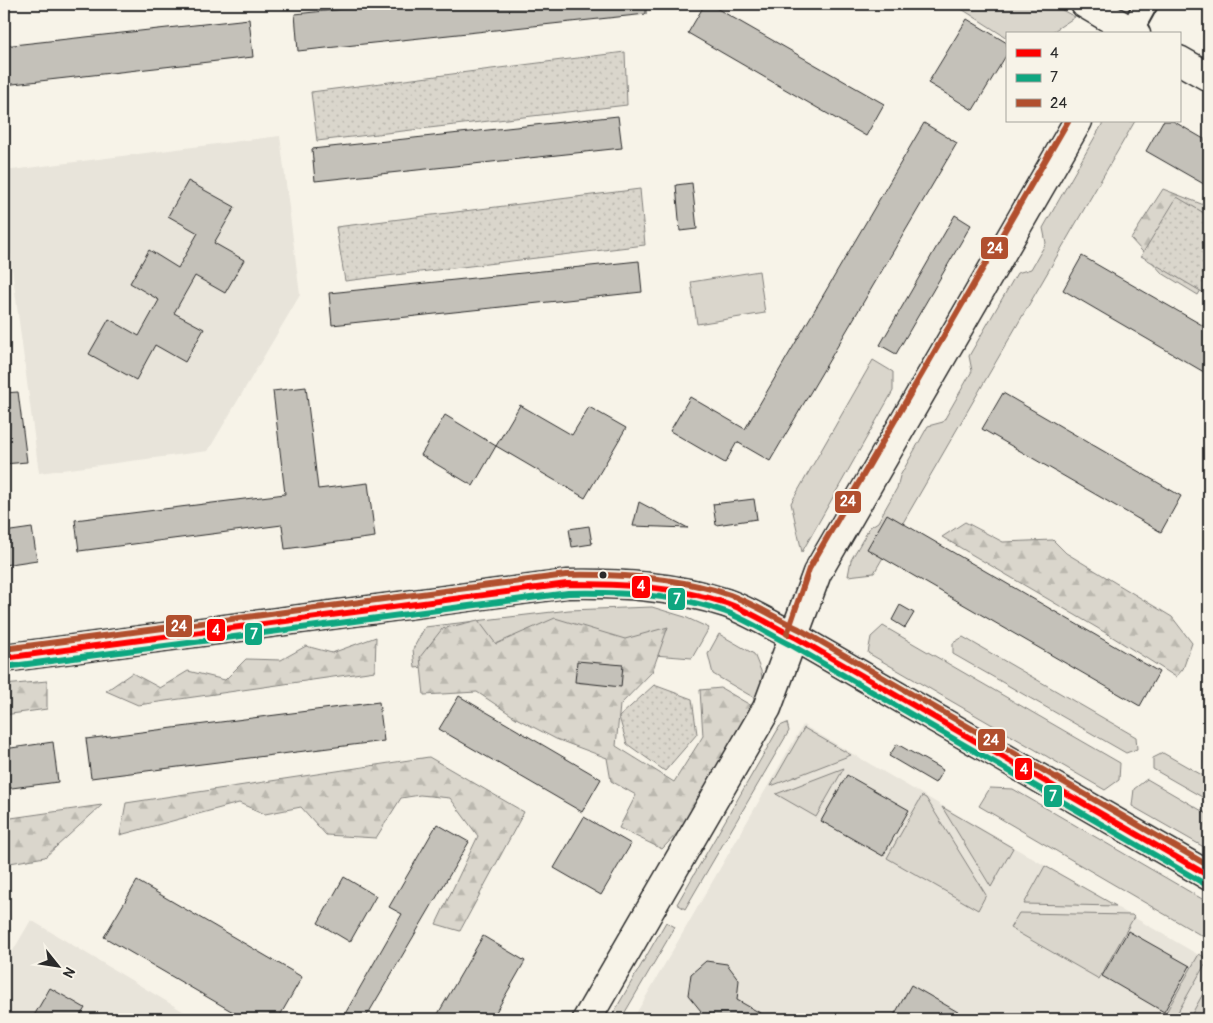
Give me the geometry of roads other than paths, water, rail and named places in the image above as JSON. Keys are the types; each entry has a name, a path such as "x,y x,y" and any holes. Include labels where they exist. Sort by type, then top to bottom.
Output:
{"main road":[{"path":"1085,4 1130,32"},
{"path":"1180,61 1209,77"},
{"path":"587,1019 767,708 818,573 1077,122"},
{"path":"4,658 567,584 611,583 688,592 728,604 795,637 1209,876"}],"street":[{"path":"1132,32 1146,4"}]}
